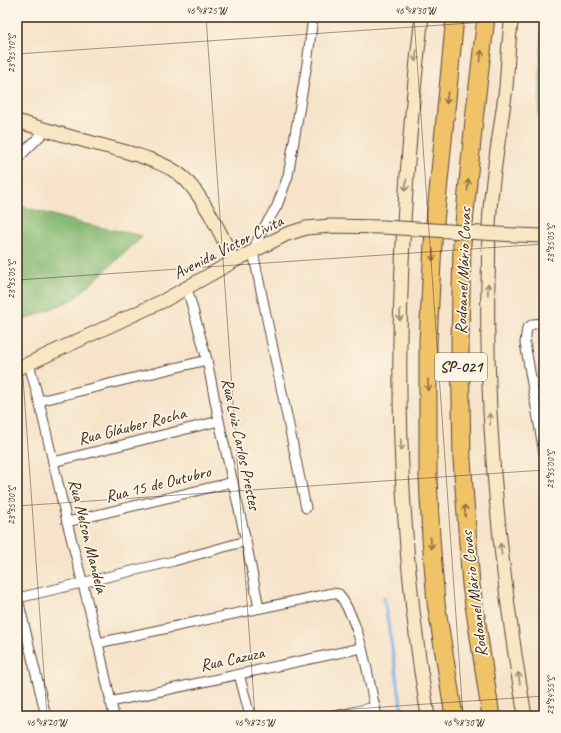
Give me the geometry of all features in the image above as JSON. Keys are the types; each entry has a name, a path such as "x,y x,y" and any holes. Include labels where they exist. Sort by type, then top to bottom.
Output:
{"highway":[{"name":"Rodoanel Mário Covas","path":"454,716 436,603 428,477 428,341 433,243 455,17"},
{"name":"Rodoanel Mário Covas","path":"486,17 462,244 460,344 462,459 466,525 471,584 491,716"},
{"path":"486,683 501,716"}],"main road":[{"path":"422,17 414,70 401,282 399,359 401,463 408,560 419,657 428,716"},
{"path":"512,17 506,88 495,158 490,210 487,333 492,453 497,511 511,628 525,716"},
{"path":"17,121 138,155 170,168 185,179 197,195 217,227 234,261"},
{"name":"Avenida Victor Civita","path":"17,369 165,300 234,261 287,234 306,228 331,226 383,227 544,236"}],"street":[{"path":"306,508 253,252 260,234 277,206 288,176 307,64 313,17"},
{"path":"17,158 46,130"},
{"name":"Rua Luiz Carlos Prestes","path":"187,288 207,360 259,608"},
{"path":"544,323 533,324 527,328 525,343 544,453"},
{"path":"40,401 207,360"},
{"name":"Rua Nelson Mandela","path":"29,364 40,401 52,462 67,522 84,582 114,716"},
{"name":"Rua Gláuber Rocha","path":"52,462 219,421"},
{"name":"Rua 15 de Outubro","path":"67,522 233,482"},
{"path":"46,716 17,597 174,561 246,541"},
{"path":"98,643 332,593 339,594 352,618 361,648 376,712 335,716"},
{"name":"Rua Cazuza","path":"110,702 361,648"},
{"path":"239,674 250,716"}],"green space":[{"path":"541,17 544,17 544,100 539,117"},
{"path":"17,205 84,224 143,236 74,299 27,319 17,321"}],"waterway":[{"path":"384,598 403,716"}]}
